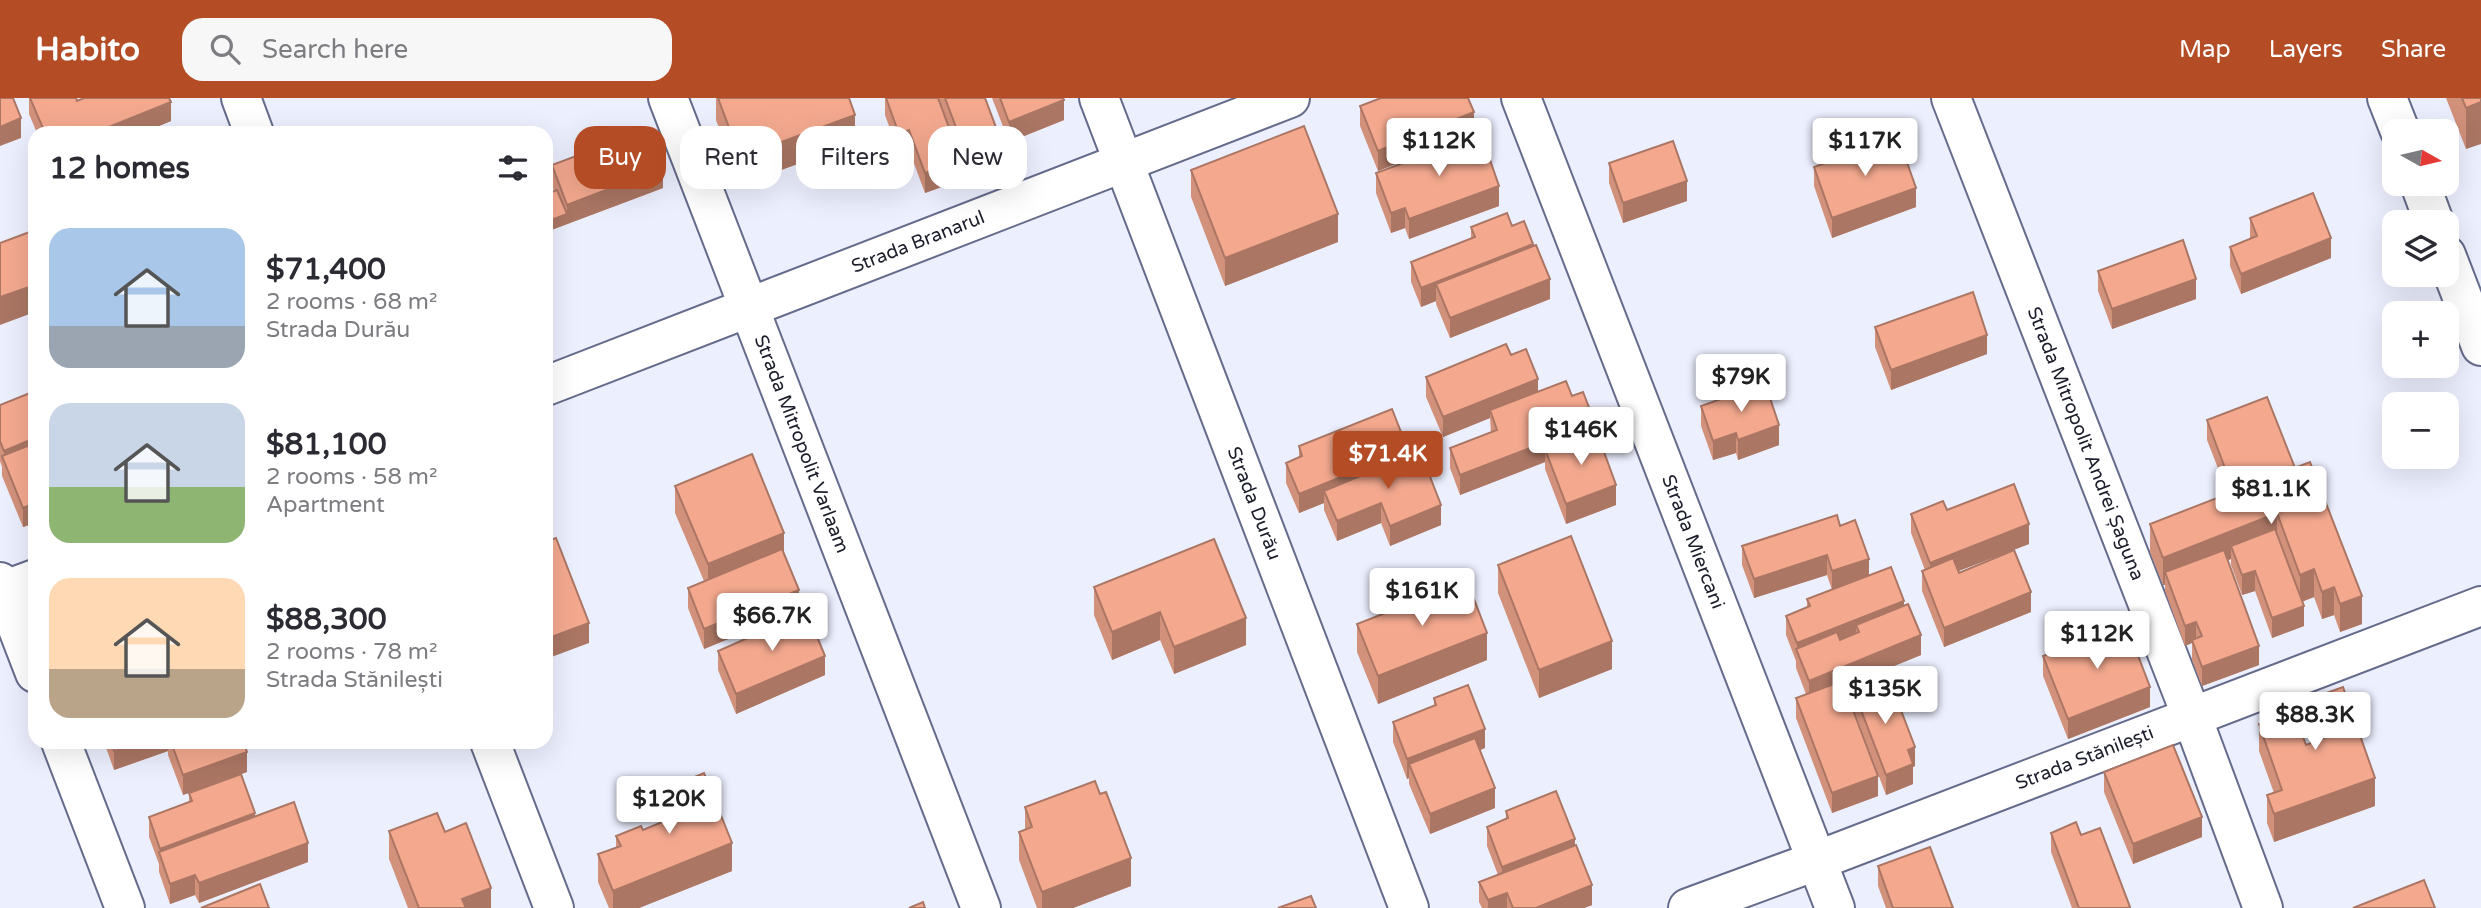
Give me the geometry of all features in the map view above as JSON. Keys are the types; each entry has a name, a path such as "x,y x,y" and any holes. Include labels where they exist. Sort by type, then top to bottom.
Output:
{"street":[{"path":"241,98 251,126"},
{"name":"Strada Mitropolit Varlaam","path":"668,98 981,908"},
{"name":"Strada Durău","path":"1099,98 1409,908"},
{"name":"Strada Branarul","path":"553,383 1290,98"},
{"name":"Strada Miercani","path":"1521,98 1835,908"},
{"name":"Strada Mitropolit Andrei Șaguna","path":"1951,98 2192,717 2263,908"},
{"path":"2387,98 2395,119"},
{"path":"2458,287 2481,346"},
{"path":"10,586 28,649"},
{"name":"Strada Stănilești","path":"1688,908 2481,607"},
{"path":"64,749 125,908"},
{"path":"493,749 554,908"}],"building":[{"path":"0,98 13,98 21,118 0,127"},
{"path":"30,98 76,98 77,101 84,98 169,98 171,102 111,126 42,126"},
{"path":"718,98 849,98 855,115 825,126 796,126 796,137 782,142 782,126 728,126"},
{"path":"886,98 938,98 948,126 928,126 928,172 925,173 914,143 914,126 896,126"},
{"path":"945,98 985,98 995,126 956,126"},
{"path":"1000,98 1063,98 1064,100 1009,122"},
{"path":"1381,98 1468,98 1474,112 1378,151 1360,106"},
{"path":"2462,98 2481,98 2481,102 2466,108"},
{"path":"1304,126 1338,214 1225,258 1191,170"},
{"path":"1481,134 1499,186 1409,219 1405,208 1391,213 1376,173"},
{"path":"1898,137 1916,188 1832,218 1814,167"},
{"path":"1673,141 1687,181 1623,203 1609,163"},
{"path":"574,157 574,189 609,189 567,205 553,165"},
{"path":"557,190 567,214 553,219 553,191"},
{"path":"2313,193 2331,238 2241,274 2230,247 2257,236 2250,218"},
{"path":"1507,213 1512,226 1524,221 1533,244 1421,288 1411,262 1475,237 1471,227"},
{"path":"28,233 28,287 0,297 0,243"},
{"path":"2183,240 2196,279 2112,309 2098,271"},
{"path":"1536,245 1550,279 1450,318 1436,284"},
{"path":"1973,292 1987,335 1891,370 1875,327"},
{"path":"1506,344 1511,355 1526,349 1538,379 1443,417 1426,377"},
{"path":"1566,381 1572,396 1583,392 1595,423 1460,475 1450,448 1497,430 1490,410"},
{"path":"1765,383 1779,425 1738,440 1736,433 1713,441 1701,406"},
{"path":"28,394 28,441 4,451 0,441 0,405"},
{"path":"2267,397 2295,468 2234,492 2207,420"},
{"path":"1392,409 1408,450 1299,494 1286,463 1302,456 1299,446"},
{"path":"1596,430 1616,485 1566,504 1545,449"},
{"path":"28,446 28,506 23,508 2,456"},
{"path":"1420,451 1441,505 1390,526 1381,503 1337,521 1324,491"},
{"path":"752,454 784,533 708,564 675,486"},
{"path":"2310,462 2362,596 2340,604 2334,587 2322,592 2314,569 2300,575 2277,513 2163,558 2150,524"},
{"path":"2014,484 2029,524 1930,563 1911,514 1943,501 1947,510"},
{"path":"1837,515 1840,526 1855,520 1869,559 1832,571 1827,555 1754,579 1742,546"},
{"path":"2275,529 2304,606 2272,618 2255,571 2242,575 2231,546"},
{"path":"1571,536 1612,641 1539,670 1498,565"},
{"path":"556,538 589,623 553,636 553,539"},
{"path":"1214,539 1246,618 1174,647 1160,612 1112,632 1094,587"},
{"path":"782,549 799,590 704,629 688,588"},
{"path":"2014,550 2031,592 1944,628 1922,571 1953,558 1959,573"},
{"path":"2224,550 2259,646 2202,667 2192,640 2202,636 2196,622 2185,626 2165,572"},
{"path":"1891,567 1904,601 1797,643 1786,616 1810,606 1807,599"},
{"path":"1467,581 1487,633 1378,676 1357,624"},
{"path":"1908,604 1921,635 1809,681 1796,649 1837,632 1840,640 1859,632 1856,625"},
{"path":"807,612 825,656 736,694 718,651"},
{"path":"2126,624 2150,687 2068,719 2043,656"},
{"path":"1869,677 1878,699 1894,692 1915,747 1908,750 1913,764 1886,775 1851,684"},
{"path":"1842,681 1878,776 1832,793 1796,698"},
{"path":"1468,685 1485,729 1407,759 1393,722 1436,705 1434,698"},
{"path":"2343,687 2375,778 2274,814 2267,795 2282,790 2259,724 2280,716 2274,699 2287,693 2306,745 2324,738 2310,699"},
{"path":"1475,738 1495,788 1430,814 1409,764"},
{"path":"2173,745 2202,817 2133,844 2104,772"},
{"path":"174,749 246,749 247,752 183,775"},
{"path":"704,773 732,843 613,891 598,854 621,846 616,836 641,826 643,830 672,818 661,791"},
{"path":"241,774 255,813 160,849 149,817 192,801 189,793"},
{"path":"1095,781 1100,794 1106,792 1131,858 1042,892 1019,832 1032,827 1025,807"},
{"path":"1556,791 1575,839 1502,867 1487,827 1508,818 1506,811"},
{"path":"294,802 308,843 199,883 195,875 170,884 159,852"},
{"path":"437,813 445,832 466,823 491,888 462,899 466,908 419,908 389,831"},
{"path":"2076,822 2081,835 2100,828 2130,907 2079,908 2051,833"},
{"path":"1576,845 1592,885 1536,908 1513,908 1507,893 1488,900 1479,882"},
{"path":"1930,847 1953,908 1893,908 1878,866"},
{"path":"2424,880 2435,908 2353,908"},
{"path":"260,884 269,908 201,908"},
{"path":"1311,896 1316,908 1278,908"},
{"path":"923,902 925,908 909,908"}]}
